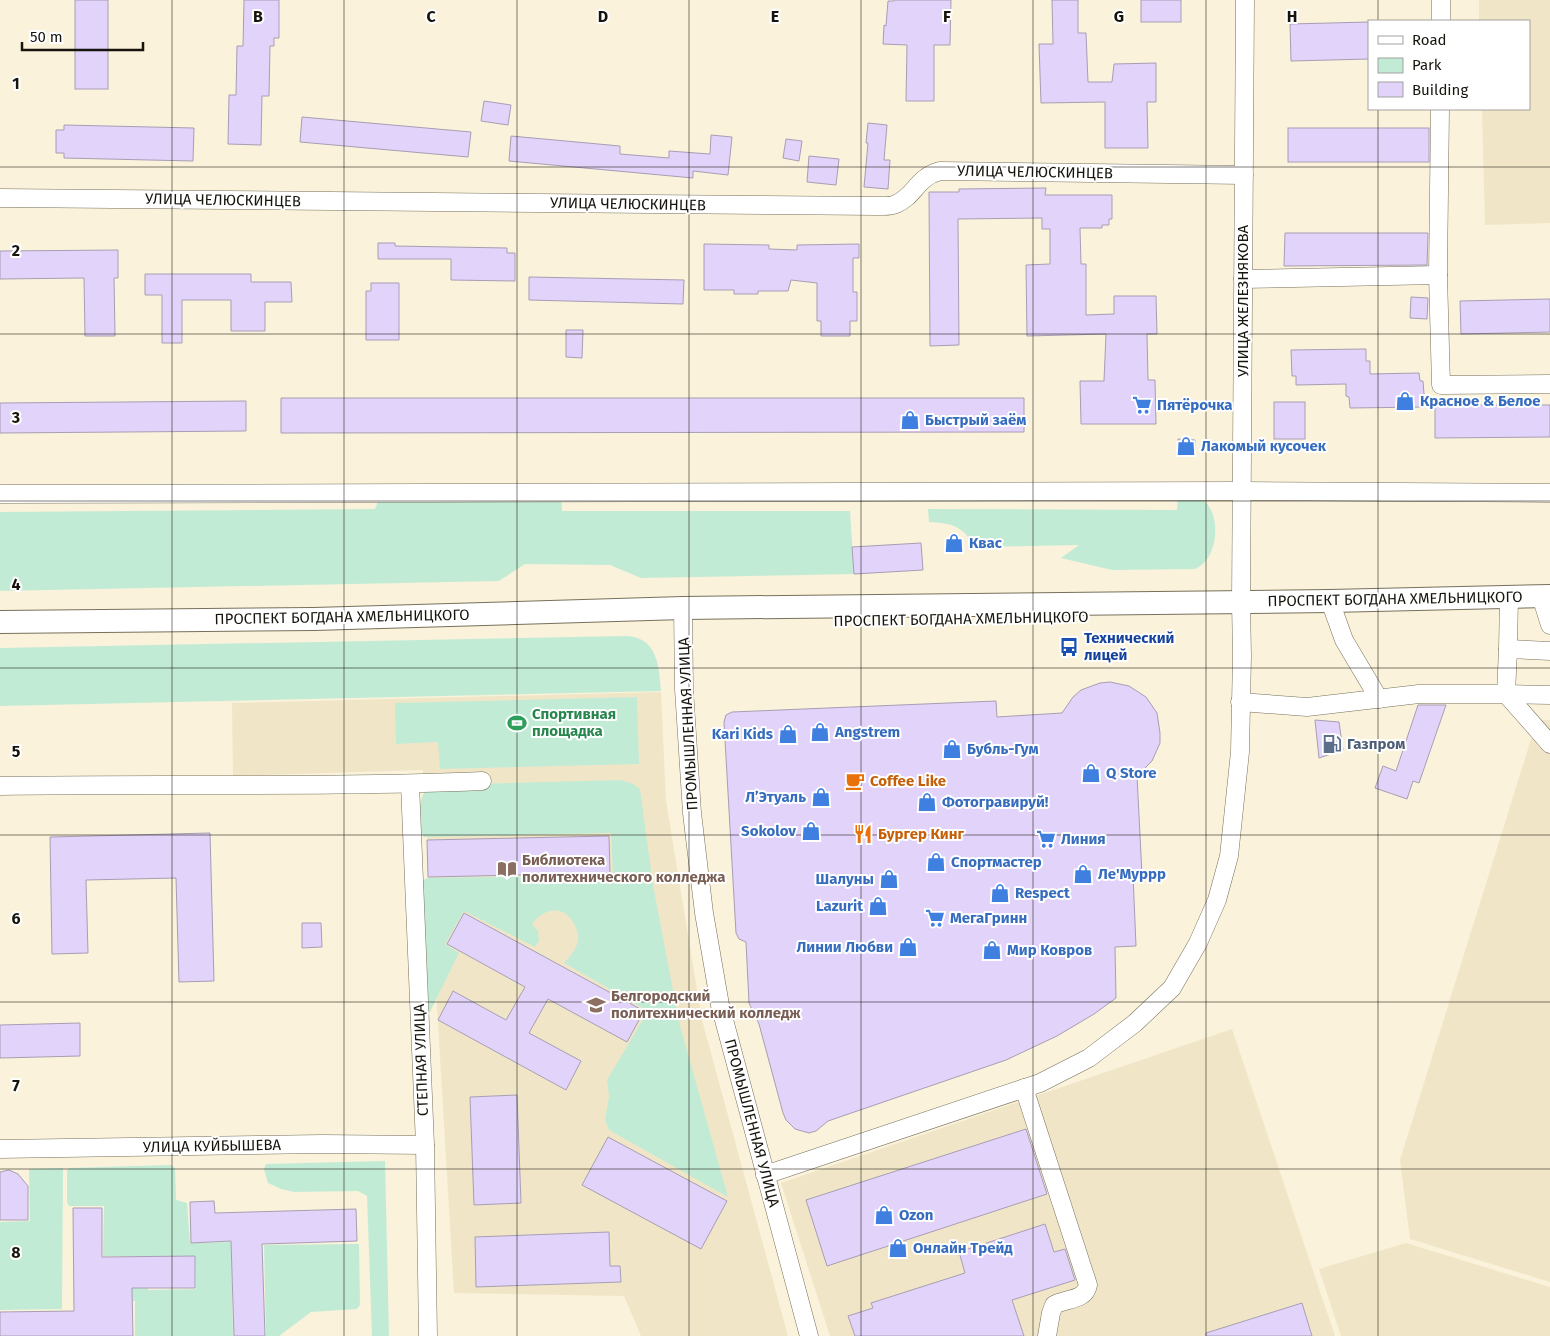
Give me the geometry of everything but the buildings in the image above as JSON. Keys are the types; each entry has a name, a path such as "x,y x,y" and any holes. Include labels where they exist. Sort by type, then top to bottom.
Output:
{"main road":[{"name":"ПРОСПЕКТ БОГДАНА ХМЕЛЬНИЦКОГО","path":"0,622 314,619 683,608 1330,601 1546,596"}],"street":[{"name":"УЛИЦА ЖЕЛЕЗНЯКОВА","path":"765,1175 1040,1083 1089,1058 1135,1024 1172,988 1198,943 1217,900 1229,856 1240,752 1245,0"},
{"path":"1441,0 1441,20"},
{"path":"1440,110 1438,275 1441,385 1550,384"},
{"name":"УЛИЦА ЧЕЛЮСКИНЦЕВ","path":"0,198 888,206 904,200 923,178 931,173 940,171 1244,175"},
{"path":"1243,279 1438,275"},
{"path":"0,494 1242,491 1550,493"},
{"path":"1546,596 1550,625"},
{"path":"1510,597 1506,694 1550,744"},
{"path":"1330,601 1344,640 1380,699"},
{"name":"ПРОМЫШЛЕННАЯ УЛИЦА","path":"683,608 684,689 692,804 704,913 720,1005 809,1336"},
{"path":"1508,649 1550,651"},
{"path":"1240,702 1307,706 1419,694 1550,695"},
{"path":"0,786 111,776 410,784 482,781"},
{"name":"СТЕПНАЯ УЛИЦА","path":"410,784 425,1145 428,1336"},
{"path":"1024,1088 1088,1285 1087,1290 1081,1296 1054,1306 1050,1313 1047,1336"},
{"name":"УЛИЦА КУЙБЫШЕВА","path":"0,1149 322,1144 425,1145"}],"shaded area":[{"path":"1479,0 1550,0 1550,223 1485,225 1482,110 1530,110 1530,20 1479,20"},
{"path":"661,692 666,801 702,1020 788,1336 641,1336 624,1296 454,1293 423,770 233,776 232,703"},
{"path":"1537,720 1550,720 1550,1282 1410,1239 1400,1160"},
{"path":"1232,1029 1335,1336 830,1336 781,1183"},
{"path":"1406,1243 1550,1287 1550,1336 1341,1336 1319,1269"}],"green space":[{"path":"1178,494 1195,496 1204,501 1209,506 1214,521 1215,537 1211,553 1202,565 1195,569 1112,570 1061,558 1079,545 975,547 966,534 956,527 944,523 929,522 928,509 1177,510"},
{"path":"380,496 561,496 562,511 850,511 854,574 641,578 610,565 525,564 499,581 0,591 0,512 375,509"},
{"path":"627,636 645,642 651,648 658,664 661,691 0,706 0,648"},
{"name":"Спортивная площадка","path":"637,697 639,764 440,769 438,742 396,744 395,703"},
{"path":"621,780 633,784 640,789 653,885 679,1022 728,1197 609,1130 605,1120 609,1096 607,1080 648,1011 564,963 574,950 578,938 573,922 564,913 558,911 547,912 536,919 532,924 538,931 539,941 535,947 464,911 445,944 459,953 426,1020 421,882 427,878 613,875 611,833 424,837 420,827 419,814 421,800 426,790 437,785"},
{"path":"385,1161 389,1336 372,1336 367,1196 358,1191 294,1192 281,1189 268,1183 264,1169 266,1164"},
{"path":"171,1165 175,1168 176,1200 187,1203 190,1243 231,1242 233,1336 135,1336 135,1301 109,1301 109,1281 147,1281 148,1290 196,1289 195,1256 103,1256 104,1206 69,1206 67,1202 67,1170 69,1168"},
{"path":"63,1168 62,1309 0,1310 0,1222 30,1221 29,1169"},
{"path":"359,1244 360,1305 357,1309 311,1312 279,1336 266,1336 264,1245"}],"place":[{"name":"Красное & Белое","path":"1405,401"},
{"name":"Пятёрочка","path":"1142,405"},
{"name":"Быстрый заём","path":"910,420"},
{"name":"Лакомый кусочек","path":"1186,446"},
{"name":"Квас","path":"954,543"},
{"name":"Технический лицей","path":"1069,647"},
{"name":"Спортивная площадка","path":"517,723"},
{"name":"Angstrem","path":"820,732"},
{"name":"Kari Kids","path":"788,734"},
{"name":"Газпром","path":"1332,744"},
{"name":"Бубль-Гум","path":"952,749"},
{"name":"Q Store","path":"1091,773"},
{"name":"Coffee Like","path":"855,781"},
{"name":"Л’Этуаль","path":"821,797"},
{"name":"Фотогравируй!","path":"927,802"},
{"name":"Sokolov","path":"811,831"},
{"name":"Бургер Кинг","path":"863,834"},
{"name":"Линия","path":"1046,839"},
{"name":"Спортмастер","path":"936,862"},
{"name":"Библиотека политехнического колледжа","path":"507,869"},
{"name":"Ле'Муррр","path":"1083,874"},
{"name":"Шалуны","path":"889,879"},
{"name":"Respect","path":"1000,893"},
{"name":"Lazurit","path":"878,906"},
{"name":"МегаГринн","path":"935,918"},
{"name":"Линии Любви","path":"908,947"},
{"name":"Мир Ковров","path":"992,950"},
{"name":"Белгородский политехнический колледж","path":"596,1005"},
{"name":"Ozon","path":"884,1215"},
{"name":"Онлайн Трейд","path":"898,1248"}]}
